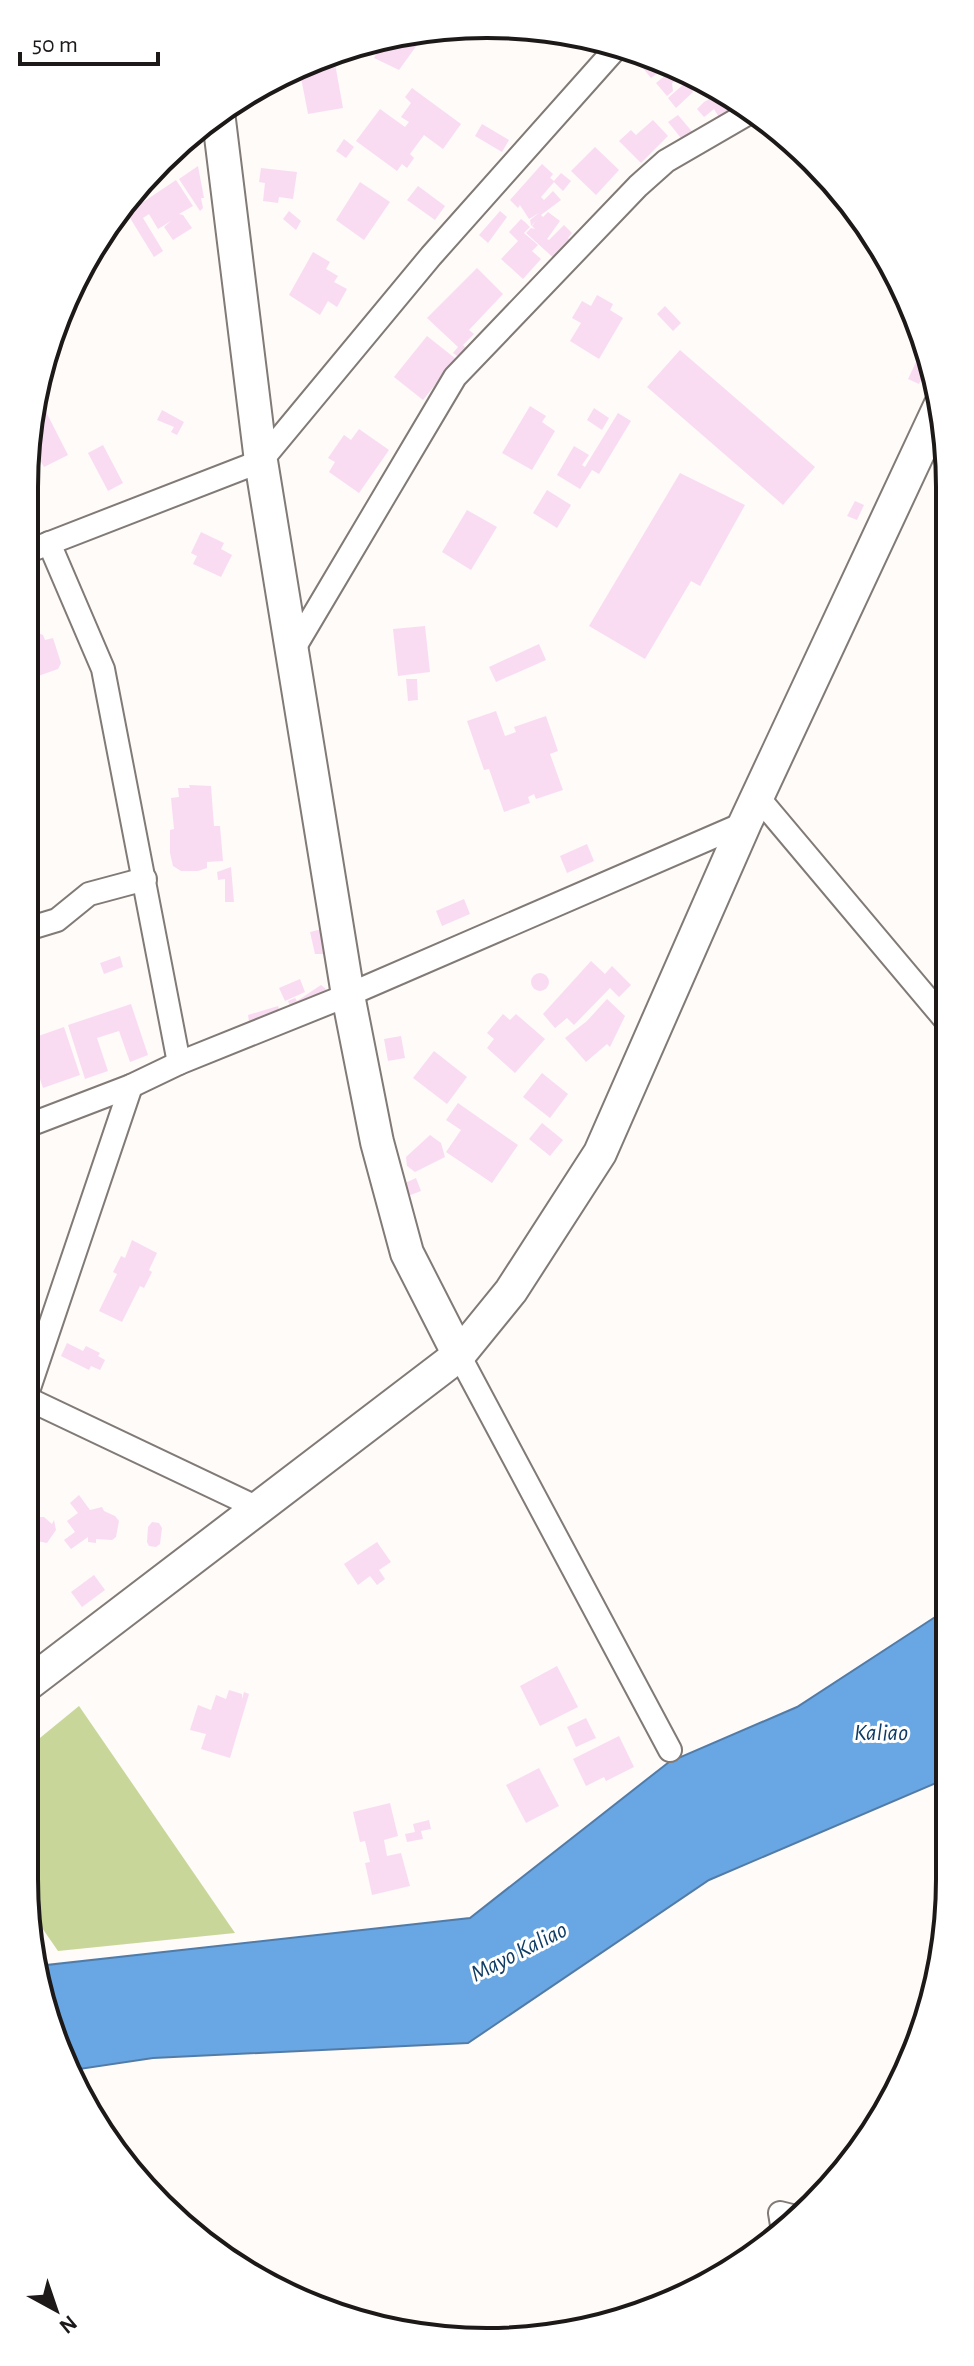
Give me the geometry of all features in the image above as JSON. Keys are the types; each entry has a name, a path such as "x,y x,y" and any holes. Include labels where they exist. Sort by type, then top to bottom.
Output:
{"street":[{"path":"38,547 261,461 431,256 610,55"},
{"path":"293,650 455,377 638,186 666,161 741,118"},
{"path":"220,127 261,461 348,995 377,1142 407,1253 670,1750"},
{"path":"38,1676 459,1355 511,1291 600,1153 751,810 931,424"},
{"path":"49,543 103,669 179,1063"},
{"path":"38,1122 348,995 751,810"},
{"path":"751,810 936,1010"},
{"path":"38,926 57,920 89,894 145,879"},
{"path":"38,1359 131,1086"},
{"path":"38,1403 258,1508"}],"green space":[{"path":"79,1706 235,1933 58,1951 41,1926 39,1908 38,1740"}],"water":[{"name":"Kaliao","path":"936,1616 936,1783 709,1880 468,2043 153,2058 80,2069 53,1995 47,1965 470,1918 669,1762 797,1707"}],"building":[{"path":"418,44 399,70 374,58 377,52"},
{"path":"335,65 343,108 308,114 301,78"},
{"path":"643,66 659,72 651,78"},
{"path":"666,75 677,80 672,83 673,91 667,96 656,83"},
{"path":"685,83 692,87 693,92 676,108 668,98"},
{"path":"412,88 461,124 443,149 424,135 410,154 414,158 407,168 402,164 397,171 356,141 380,109 405,127 409,122 401,117 411,103 405,97"},
{"path":"711,98 731,111 720,119 714,109 704,117 697,109"},
{"path":"678,115 695,135 685,143 668,122"},
{"path":"653,120 668,136 641,163 619,141 631,130 636,135"},
{"path":"482,124 509,140 502,152 475,136"},
{"path":"344,139 354,147 346,158 336,151"},
{"path":"595,147 619,170 596,195 571,171"},
{"path":"542,164 553,174 550,178 554,181 561,173 571,181 563,191 554,182 541,197 544,200 553,191 561,200 541,215 543,217 548,212 560,221 547,239 564,225 572,233 568,238 574,244 557,261 526,233 531,228 535,229 532,226 536,221 531,226 530,220 539,213 529,219 520,205 518,208 510,200"},
{"path":"198,166 204,198 201,198 203,208 200,211 179,179"},
{"path":"261,168 297,172 293,199 279,197 278,203 263,201 265,183 259,182"},
{"path":"176,180 193,206 179,214 192,228 173,240 164,227 171,221 158,229 149,214 143,218 163,251 154,257 129,217 137,206"},
{"path":"360,182 390,202 364,240 336,220"},
{"path":"418,186 445,206 435,220 407,200"},
{"path":"289,211 301,221 296,230 283,219"},
{"path":"500,211 507,217 488,243 479,235"},
{"path":"521,219 530,227 524,233 538,245 532,251 541,259 523,279 501,259 518,241 509,232"},
{"path":"313,252 330,262 326,269 338,276 334,282 347,289 337,307 328,301 320,315 289,295"},
{"path":"477,268 503,294 469,330 474,334 463,345 471,354 465,361 453,353 458,347 427,318"},
{"path":"597,295 613,304 610,310 623,318 599,359 570,341 581,323 572,318 582,301 591,306"},
{"path":"665,306 681,323 673,331 657,314"},
{"path":"427,336 456,359 423,400 394,377"},
{"path":"680,350 815,467 783,505 647,387"},
{"path":"916,362 918,363 922,377 919,384 908,379"},
{"path":"530,406 546,416 542,422 555,431 532,470 502,453"},
{"path":"594,408 609,418 602,430 587,420"},
{"path":"45,410 68,455 44,467 39,458"},
{"path":"162,410 184,422 177,435 171,432 174,427 157,420"},
{"path":"618,413 631,421 599,474 592,470 580,489 557,475 574,446 589,455 582,465 585,467"},
{"path":"359,429 389,450 359,493 329,472 335,462 328,458 344,435 351,440"},
{"path":"103,445 123,483 108,491 88,453"},
{"path":"680,473 745,505 700,586 691,581 645,659 589,626"},
{"path":"547,490 571,505 557,528 533,513"},
{"path":"855,501 864,505 857,520 847,516"},
{"path":"467,510 497,527 471,570 442,552"},
{"path":"201,532 224,543 221,549 232,555 221,577 193,564 197,556 191,553"},
{"path":"425,626 430,672 398,676 393,629"},
{"path":"38,633 45,640 53,638 61,663 58,669 38,676"},
{"path":"539,644 546,660 496,682 489,667"},
{"path":"406,679 417,679 418,700 408,701"},
{"path":"496,711 505,736 516,732 514,727 546,716 558,751 550,754 563,790 536,799 534,794 528,797 530,803 504,812 489,769 484,770 467,721"},
{"path":"189,785 211,786 214,826 220,826 223,861 207,862 207,868 198,871 181,871 173,866 170,853 170,830 174,829 171,798 179,797 178,788 190,788"},
{"path":"587,844 594,861 567,873 560,856"},
{"path":"231,867 234,902 225,902 225,879 218,880 217,872"},
{"path":"464,899 470,914 442,926 436,911"},
{"path":"322,929 327,954 315,954 310,932"},
{"path":"120,956 123,967 104,974 100,963"},
{"path":"591,961 605,974 612,966 631,985 619,997 610,988 574,1025 567,1018 555,1028 543,1014"},
{"path":"540,973 549,982 540,991 531,982"},
{"path":"300,979 305,992 285,1001 279,988"},
{"path":"321,985 327,990 311,1004 293,1013 288,1001 295,998 297,1001"},
{"path":"607,999 625,1016 610,1047 607,1044 586,1062 565,1038 587,1021"},
{"path":"131,1004 148,1055 130,1062 119,1031 97,1038 108,1071 85,1079 68,1025"},
{"path":"278,1006 282,1018 250,1028 248,1015"},
{"path":"503,1014 510,1020 516,1014 545,1039 515,1073 487,1048 494,1039 487,1033"},
{"path":"64,1027 80,1075 43,1088 38,1073 38,1036"},
{"path":"401,1036 405,1058 388,1061 384,1039"},
{"path":"434,1051 467,1077 447,1104 413,1078"},
{"path":"542,1073 568,1094 550,1118 523,1097"},
{"path":"458,1103 518,1145 492,1183 446,1152 461,1130 446,1120"},
{"path":"542,1123 563,1140 550,1156 529,1139"},
{"path":"430,1135 441,1143 445,1157 415,1172 407,1166 406,1157"},
{"path":"416,1178 421,1191 408,1196 403,1184"},
{"path":"132,1240 157,1253 144,1288 140,1286 122,1322 99,1311 117,1274 113,1272 121,1256 125,1258"},
{"path":"67,1343 83,1351 86,1346 100,1353 98,1356 105,1360 100,1370 91,1366 89,1370 61,1356"},
{"path":"79,1495 90,1510 102,1507 115,1516 119,1521 116,1537 112,1540 96,1539 96,1543 88,1542 88,1537 71,1549 64,1540 75,1532 67,1521 78,1513 70,1503"},
{"path":"44,1517 52,1524 54,1520 56,1530 47,1543 38,1541 38,1518"},
{"path":"152,1522 159,1523 162,1528 160,1544 156,1547 149,1546 147,1542 148,1527"},
{"path":"377,1542 391,1562 379,1570 385,1579 377,1585 370,1576 358,1585 344,1564"},
{"path":"94,1575 105,1590 82,1607 71,1592"},
{"path":"557,1666 578,1707 540,1726 520,1686"},
{"path":"229,1690 242,1694 242,1699 244,1692 249,1694 230,1758 201,1749 206,1734 190,1730 198,1705 211,1710 216,1695 226,1699"},
{"path":"586,1718 596,1738 576,1747 567,1727"},
{"path":"619,1736 634,1767 606,1781 604,1777 586,1786 573,1759"},
{"path":"539,1768 559,1806 526,1823 506,1785"},
{"path":"390,1803 398,1836 384,1840 387,1856 401,1853 410,1886 372,1895 365,1863 370,1862 365,1841 360,1842 353,1812"},
{"path":"429,1820 431,1829 421,1831 423,1839 407,1842 405,1834 415,1832 413,1824"}],"water label":[{"name":"Mayo Kaliao","path":"519,1952"}]}
